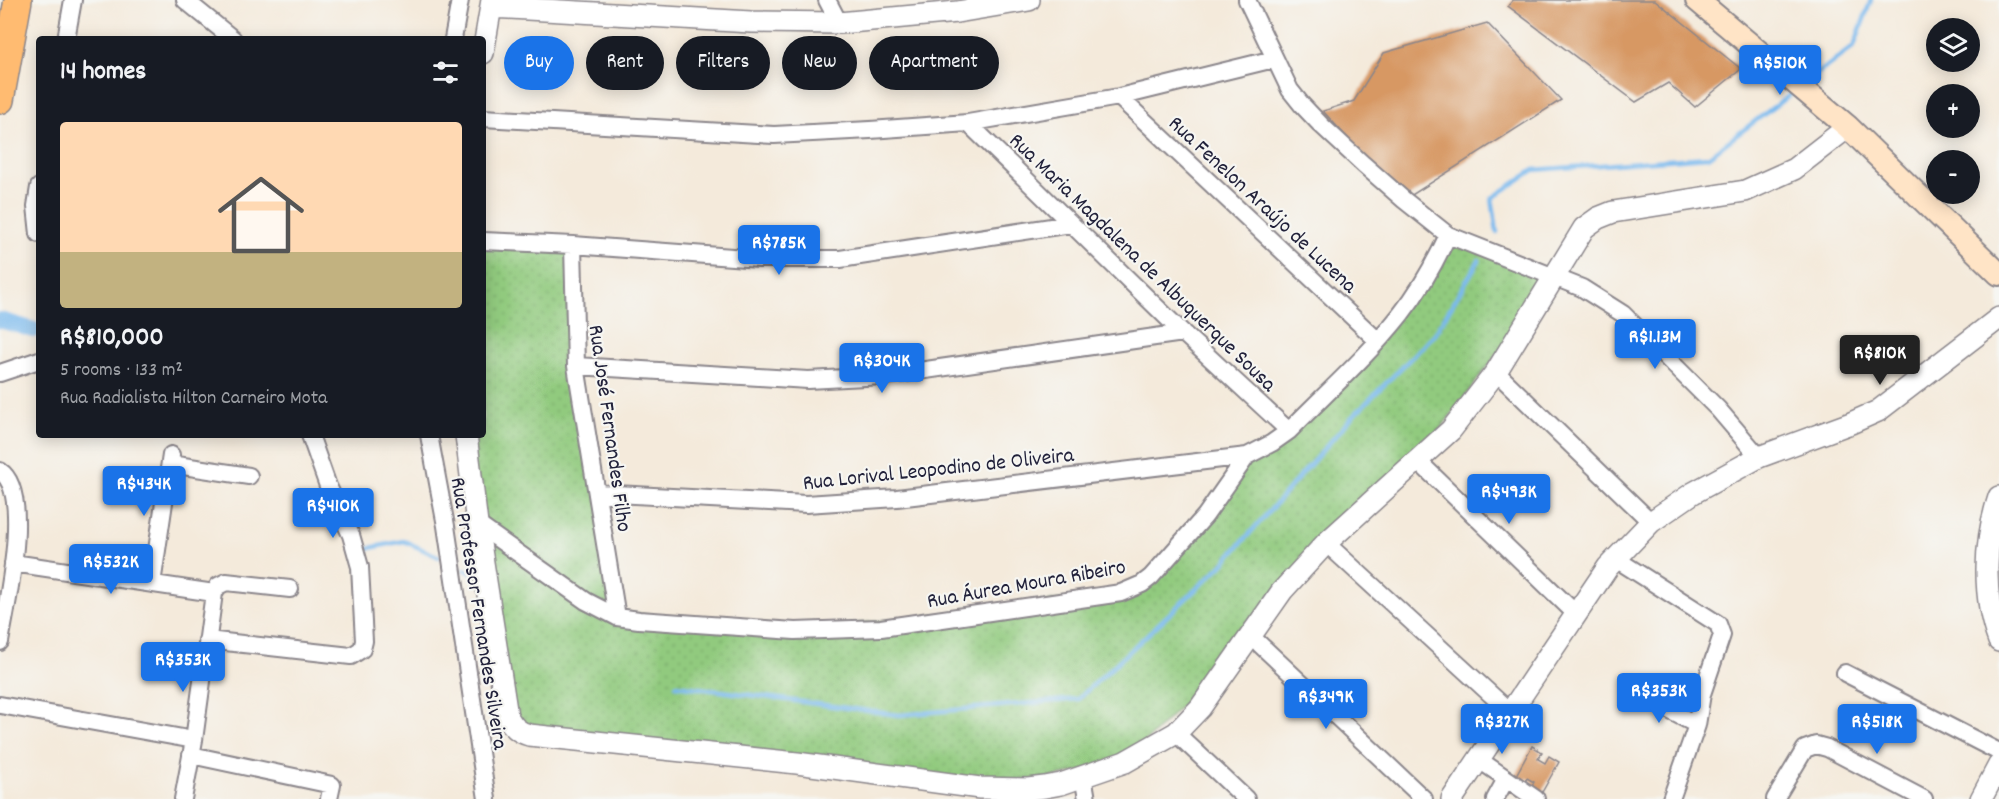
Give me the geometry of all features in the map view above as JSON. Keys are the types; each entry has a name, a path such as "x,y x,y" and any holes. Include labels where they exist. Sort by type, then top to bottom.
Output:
{"highway":[{"path":"0,100 18,0"}],"main road":[{"path":"1697,0 1848,127 1999,274"}],"street":[{"path":"67,36 73,0"},
{"path":"185,0 229,36"},
{"path":"454,36 460,0"},
{"path":"826,0 839,23"},
{"path":"486,37 492,4 751,22 839,23 955,6 1029,0"},
{"path":"1247,0 1290,90 1321,125 1404,200 1448,236 1595,295 1623,314 1718,409 1759,457"},
{"path":"486,118 774,135 968,123 1119,97 1274,59"},
{"name":"Rua Fenelon Araújo de Lucena","path":"1119,97 1378,341"},
{"name":"Rua Maria Magdalena de Albuquerque Sousa","path":"968,123 1183,333 1289,431"},
{"path":"466,438 477,524 507,716 519,732 529,735 797,763 980,788 1028,789 1060,784 1125,762 1176,733 1200,708 1282,591 1326,543 1451,430 1496,372 1584,228 1598,218 1613,212 1744,191 1794,169 1848,127"},
{"path":"486,241 573,245 759,259 840,259 1071,224"},
{"name":"Rua Áurea Moura Ribeiro","path":"477,524 586,602 617,617 639,620 795,631 881,628 1121,593 1142,585 1152,577 1205,516 1247,456 1289,431 1378,341 1421,286 1448,236"},
{"name":"Rua José Fernandes Filho","path":"573,245 576,366 617,617"},
{"path":"1452,799 1576,614 1616,559 1652,522 1693,493 1759,457 1878,411 1999,318"},
{"path":"576,366 837,380 884,376 1183,333"},
{"path":"0,373 36,361"},
{"path":"1496,372 1652,522"},
{"path":"207,640 351,656 362,649 364,641 360,567 351,535 328,486 311,438"},
{"name":"Rua Professor Fernandes Silveira","path":"430,438 446,526 487,799"},
{"name":"Rua Lorival Leopodino de Oliveira","path":"597,493 806,504 897,498 1247,456"},
{"path":"152,584 170,460 249,476"},
{"path":"1417,460 1576,614"},
{"path":"0,471 7,476 15,504 17,526 0,642"},
{"path":"1999,496 1992,518 1987,568 1990,606 1999,641"},
{"path":"1326,543 1510,712"},
{"path":"1616,559 1719,624 1721,629 1722,635 1702,694 1697,725 1671,799"},
{"path":"13,562 214,593"},
{"path":"183,799 193,747 214,593 218,586 226,582 290,589"},
{"path":"1251,636 1424,799"},
{"path":"1845,673 1999,752"},
{"path":"1636,693 1697,725"},
{"path":"0,705 193,747 331,792"},
{"path":"1176,733 1246,799"},
{"path":"1775,799 1805,749 1816,745 1827,748 1924,799"},
{"path":"1478,759 1536,799"},
{"path":"1980,799 1999,765"},
{"path":"1083,776 1087,799"},
{"path":"1495,799 1506,779"}],"green space":[{"path":"1448,235 1555,277 1417,460 1251,636 1125,762 996,789 512,725 466,438 486,438 486,241 573,245 576,366 617,612 795,631 1121,593 1151,577 1247,456 1289,431 1378,341"}],"building":[{"path":"1513,0 1655,0 1741,69 1695,107 1668,83 1636,102 1508,6"},
{"path":"1487,23 1561,100 1404,200 1323,111 1354,101 1384,53"},
{"path":"1532,746 1542,752 1538,759 1545,763 1549,756 1559,762 1541,794 1531,788 1534,782 1527,778 1523,784 1514,779"}],"waterway":[{"path":"1805,83 1854,46 1871,0"},
{"path":"1497,232 1492,198 1534,170 1708,157 1796,90"},
{"path":"676,685 899,715 1078,699 1221,566 1352,417 1434,335 1479,260"},
{"path":"0,320 34,330"},
{"path":"365,549 404,541 439,557"},
{"path":"465,570 471,572"}]}
